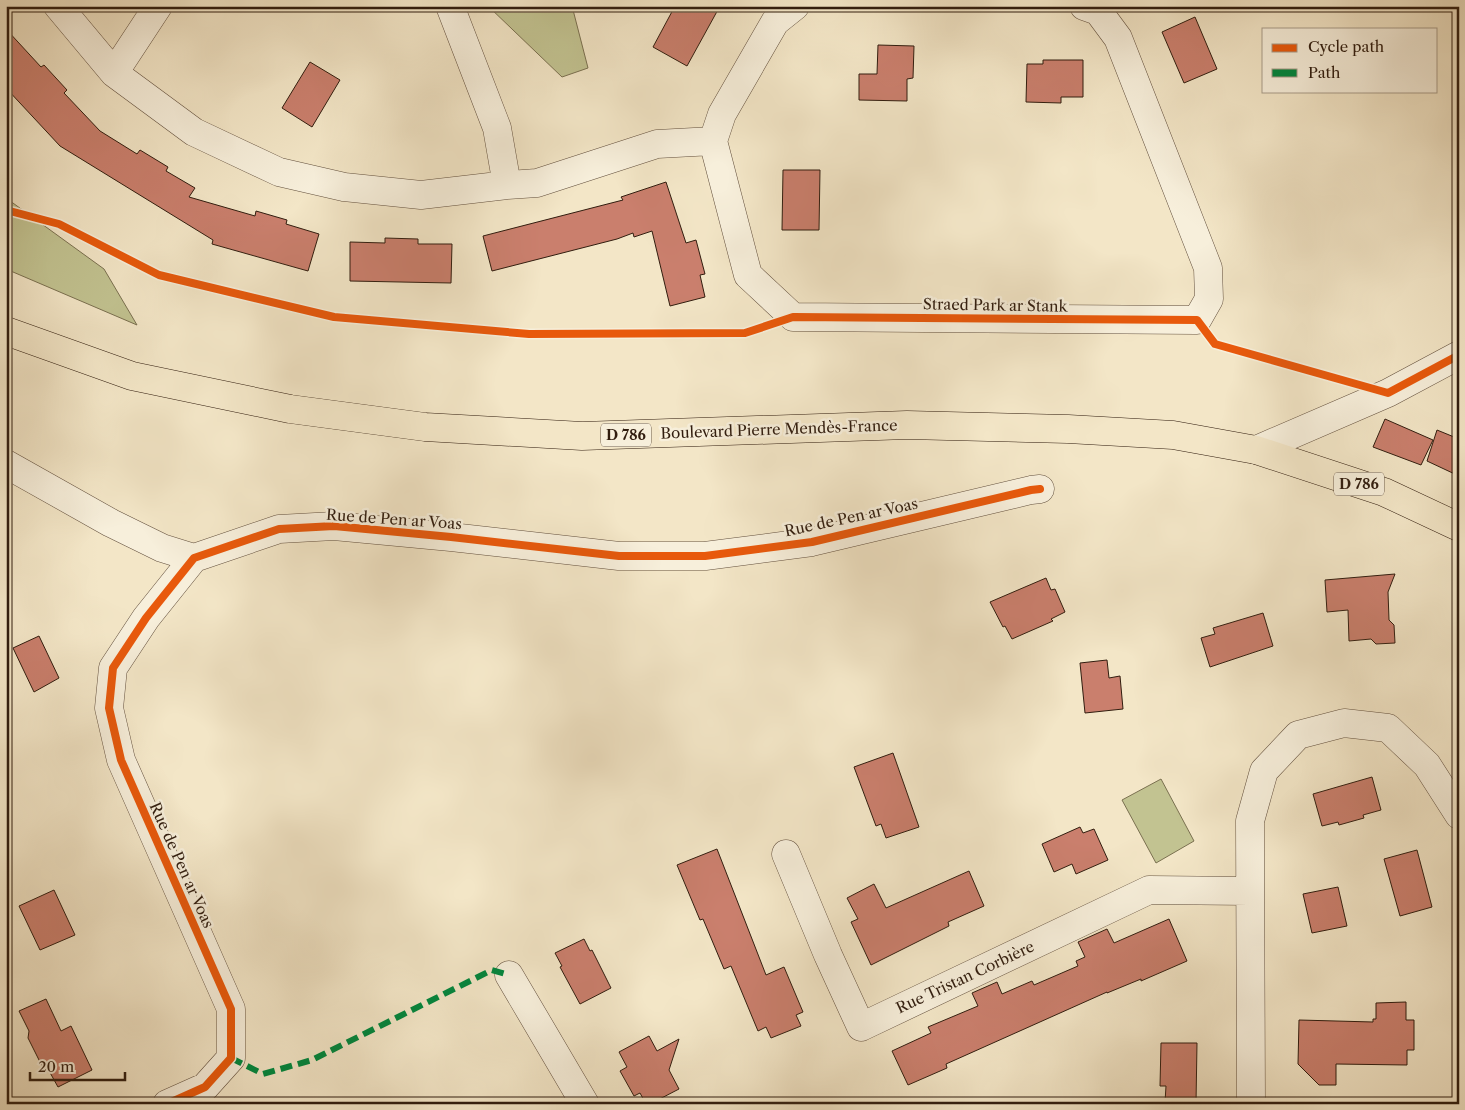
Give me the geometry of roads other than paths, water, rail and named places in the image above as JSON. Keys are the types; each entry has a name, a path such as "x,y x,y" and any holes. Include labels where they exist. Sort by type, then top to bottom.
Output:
{"main road":[{"name":"Boulevard Pierre Mendès-France","path":"6,331 132,376 290,409 425,427 582,436 907,425 1173,434 1256,450 1384,492 1459,527"}],"street":[{"path":"58,6 114,73 194,132 279,172 344,187 421,196 507,184 537,183 657,144 713,141 722,114 775,22 795,6"},
{"path":"114,73 158,6"},
{"path":"450,6 497,128 507,184"},
{"name":"Straed Park ar Stank","path":"713,141 748,275 793,317 1197,320 1209,298 1208,268 1118,38 1098,12 1084,6"},
{"path":"1256,450 1388,393 1459,355"},
{"path":"6,464 162,548 194,558"},
{"name":"Rue de Pen ar Voas","path":"166,1104 205,1087 230,1058 231,1009 121,760 109,708 113,668 146,618 194,558 278,529 334,526 619,556 705,556 812,542 1031,490 1040,490"},
{"path":"1251,1104 1250,821 1264,771 1298,735 1344,723 1388,728 1427,765 1459,815"},
{"name":"Rue Tristan Corbière","path":"786,854 828,955 861,1027 1149,890 1249,891"},
{"path":"509,975 585,1104"}]}
